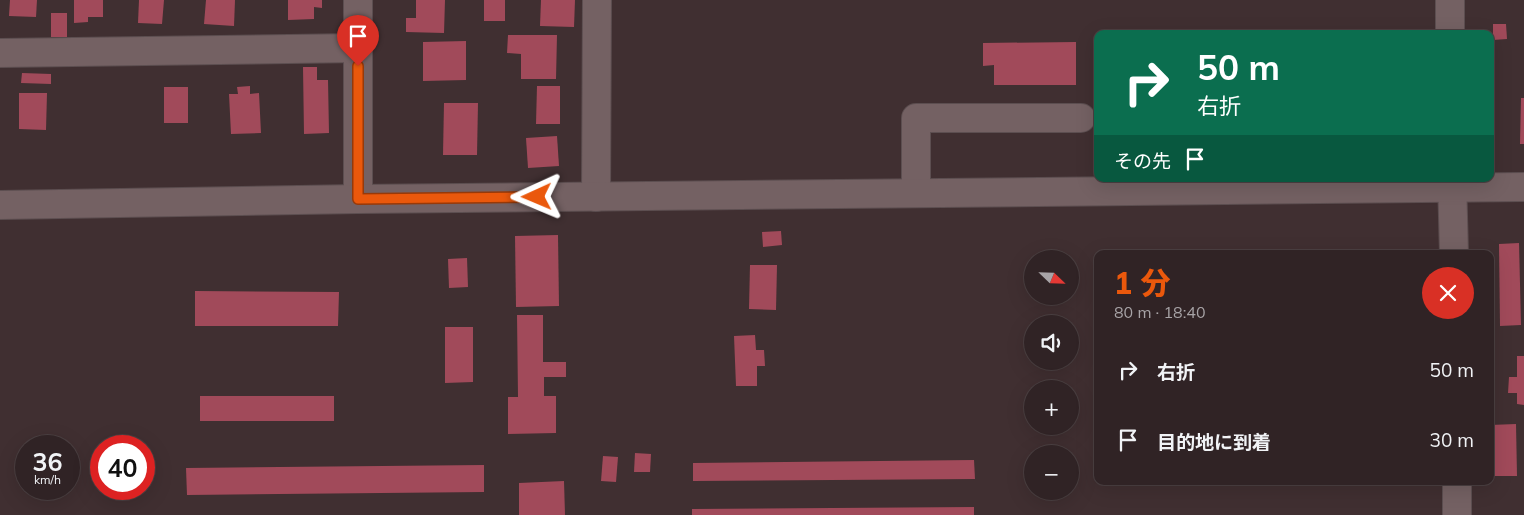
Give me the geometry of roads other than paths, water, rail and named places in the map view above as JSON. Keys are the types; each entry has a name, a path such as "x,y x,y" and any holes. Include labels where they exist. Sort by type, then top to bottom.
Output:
{"street":[{"path":"358,0 358,199"},
{"path":"596,196 598,0"},
{"path":"1450,30 1450,0 1456,0"},
{"path":"0,53 358,48"},
{"path":"916,193 916,118 1081,118"},
{"path":"0,205 916,193 1453,183 1524,187"},
{"path":"1453,183 1454,250"},
{"path":"1457,485 1458,515"}]}
